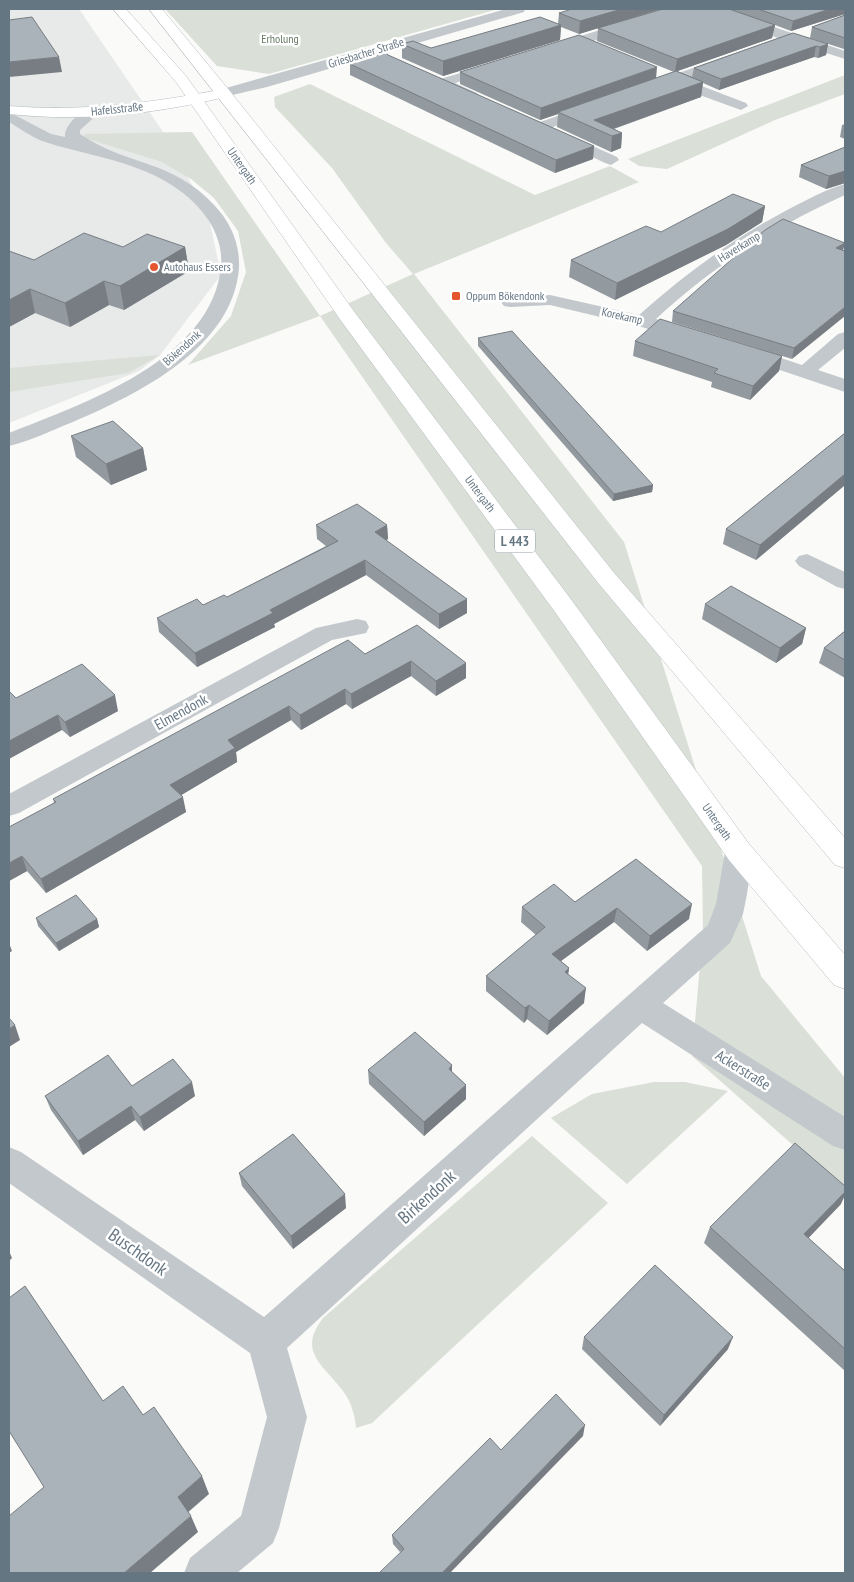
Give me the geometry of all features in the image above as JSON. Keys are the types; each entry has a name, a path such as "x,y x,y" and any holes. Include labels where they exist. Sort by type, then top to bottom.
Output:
{"main road":[{"name":"Untergath","path":"118,9 180,78 346,314 564,606 739,852 845,976"},
{"path":"155,9 224,92 607,579 845,857"},
{"name":"Hafelsstraße","path":"9,110 93,112 194,99 224,92"}],"street":[{"path":"541,52 680,9"},
{"path":"710,9 845,55"},
{"name":"Griesbacher Straße","path":"224,92 262,84 516,13"},
{"path":"637,92 809,32"},
{"path":"559,34 594,48"},
{"path":"442,83 514,61"},
{"path":"656,73 741,106"},
{"path":"426,76 611,160"},
{"path":"539,127 601,105"},
{"name":"Bökendonk","path":"9,440 76,413 146,379 198,337 220,304 229,279 231,254 225,232 211,210 187,188 149,167 99,150 78,141 72,136 73,129 93,112"},
{"name":"Bökendonk","path":"9,116 46,137 70,145 99,150"},
{"name":"Haverkamp","path":"644,321 682,285 723,255 773,226 845,189"},
{"name":"Korekamp","path":"510,302 550,300 644,321 845,386"},
{"path":"806,372 845,338"},
{"path":"807,561 845,582"},
{"name":"Elmendonk","path":"9,806 325,634 358,627"},
{"name":"Birkendonk","path":"266,1341 719,934 728,918 732,904 739,852"},
{"name":"Ackerstraße","path":"640,1005 845,1135"},
{"name":"Buschdonk","path":"9,1163 266,1341"},
{"path":"205,1573 258,1528 286,1418 266,1341"}],"shaded area":[{"path":"9,9 79,9 174,148 210,223 221,275 160,355 139,371 9,423"}],"green space":[{"name":"Erholung","path":"165,9 498,9 269,74 217,66"},
{"path":"845,75 845,94 775,120 667,169 639,166 628,159"},
{"path":"310,84 535,195 610,166 639,182 414,274 624,542 761,976 845,1078 845,1191 692,1056 703,931 702,866 320,316 413,274 386,243 332,168 275,107 274,97"},
{"path":"192,132 320,316 188,365 231,316 246,272 238,231 214,198 191,179 162,162 85,138 84,134"},
{"path":"160,355 128,373 9,392 9,368"},
{"path":"654,1082 685,1082 728,1091 627,1184 551,1118 592,1094"},
{"path":"532,1136 608,1203 372,1423 356,1428 354,1413 348,1399 321,1365 313,1349 312,1340 323,1318"}],"building":[{"path":"572,9 622,9 580,21 559,13"},
{"path":"663,9 729,9 775,25 677,59 598,28"},
{"path":"758,9 830,9 793,21"},
{"path":"845,15 845,38 812,27"},
{"path":"32,17 59,57 9,62 9,20"},
{"path":"540,17 561,25 443,61 402,44 413,41 431,48"},
{"path":"793,33 828,44 820,47 816,46 721,79 694,68"},
{"path":"579,35 657,67 541,108 460,72"},
{"path":"385,52 388,55 594,146 556,160 350,64"},
{"path":"676,71 703,82 594,120 622,133 612,136 558,112"},
{"path":"845,147 845,171 829,176 801,165"},
{"path":"733,194 765,206 728,229 617,283 571,260 646,226 661,232"},
{"path":"783,219 845,243 836,248 845,251 845,307 794,348 673,311 765,230"},
{"path":"84,233 123,247 147,234 185,247 120,286 104,281 65,303 30,289 9,300 9,251 34,260"},
{"path":"660,319 782,356 753,386 714,373 718,369 635,341"},
{"path":"512,331 653,485 614,494 478,338"},
{"path":"113,421 143,448 106,464 71,436"},
{"path":"845,433 845,474 760,545 726,529"},
{"path":"357,504 387,525 375,532 467,599 439,614 365,560 270,610 273,613 195,653 157,618 197,599 203,605 224,595 227,597 338,541 316,525"},
{"path":"731,586 806,628 780,648 705,604"},
{"path":"417,625 466,663 436,681 411,661 351,694 345,689 300,715 289,706 228,740 235,748 170,785 183,797 41,879 22,856 9,863 9,827 56,802 53,799 348,640 365,654"},
{"path":"845,631 845,660 824,648"},
{"path":"82,664 115,695 65,722 58,715 9,741 9,691 16,698"},
{"path":"636,859 692,904 650,936 617,908 552,954 569,968 565,972 586,988 549,1021 529,1005 525,1008 486,976 545,927 522,907 554,884 575,902"},
{"path":"76,895 97,919 56,943 36,918"},
{"path":"9,1018 15,1025 9,1029"},
{"path":"415,1032 452,1065 449,1069 466,1085 424,1122 368,1070"},
{"path":"108,1055 132,1086 173,1059 192,1082 140,1117 131,1106 78,1141 45,1096"},
{"path":"293,1134 345,1194 291,1236 239,1173"},
{"path":"795,1143 845,1186 845,1192 804,1234 845,1271 845,1349 710,1227"},
{"path":"655,1265 733,1337 664,1415 584,1337"},
{"path":"25,1286 103,1401 123,1386 143,1415 154,1407 202,1476 178,1497 191,1516 124,1573 9,1573 9,1516 44,1487 9,1431 9,1298"},
{"path":"556,1394 585,1425 442,1573 379,1573 404,1549 392,1535 490,1438 501,1450"}],"place":[{"name":"Autohaus Essers","path":"154,267"},
{"name":"Oppum Bökendonk","path":"456,296"}]}
